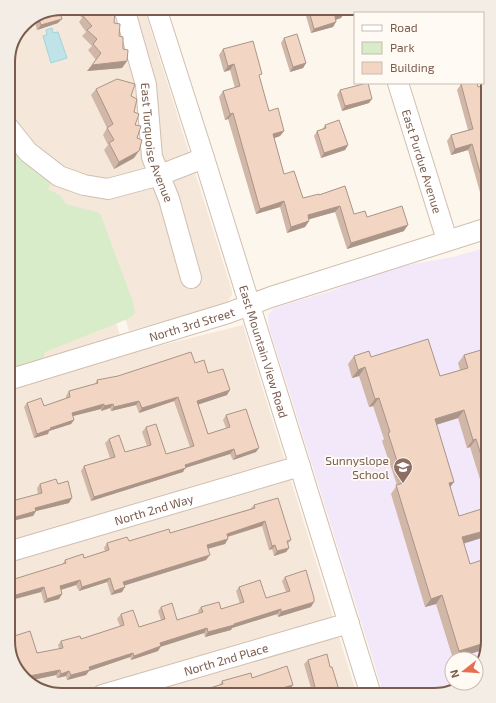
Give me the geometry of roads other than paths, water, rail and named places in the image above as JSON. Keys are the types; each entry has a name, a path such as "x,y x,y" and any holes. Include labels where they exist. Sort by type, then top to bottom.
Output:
{"street":[{"name":"East Turquoise Avenue","path":"126,15 146,86 152,156 168,199 191,278"},
{"name":"East Mountain View Road","path":"158,15 369,688"},
{"name":"East Purdue Avenue","path":"398,84 447,240"},
{"path":"15,136 28,152 59,176 84,185 108,189 160,175 204,158"},
{"name":"North 3rd Street","path":"15,378 228,313 271,297 481,230"},
{"name":"North 2nd Way","path":"15,550 300,466"},
{"name":"North 2nd Place","path":"126,688 349,623"}],"water":[{"path":"52,28 53,33 58,32 67,58 51,63 43,36 47,35 46,30"}],"place":[{"name":"Sunnyslope School","path":"403,484"}]}
